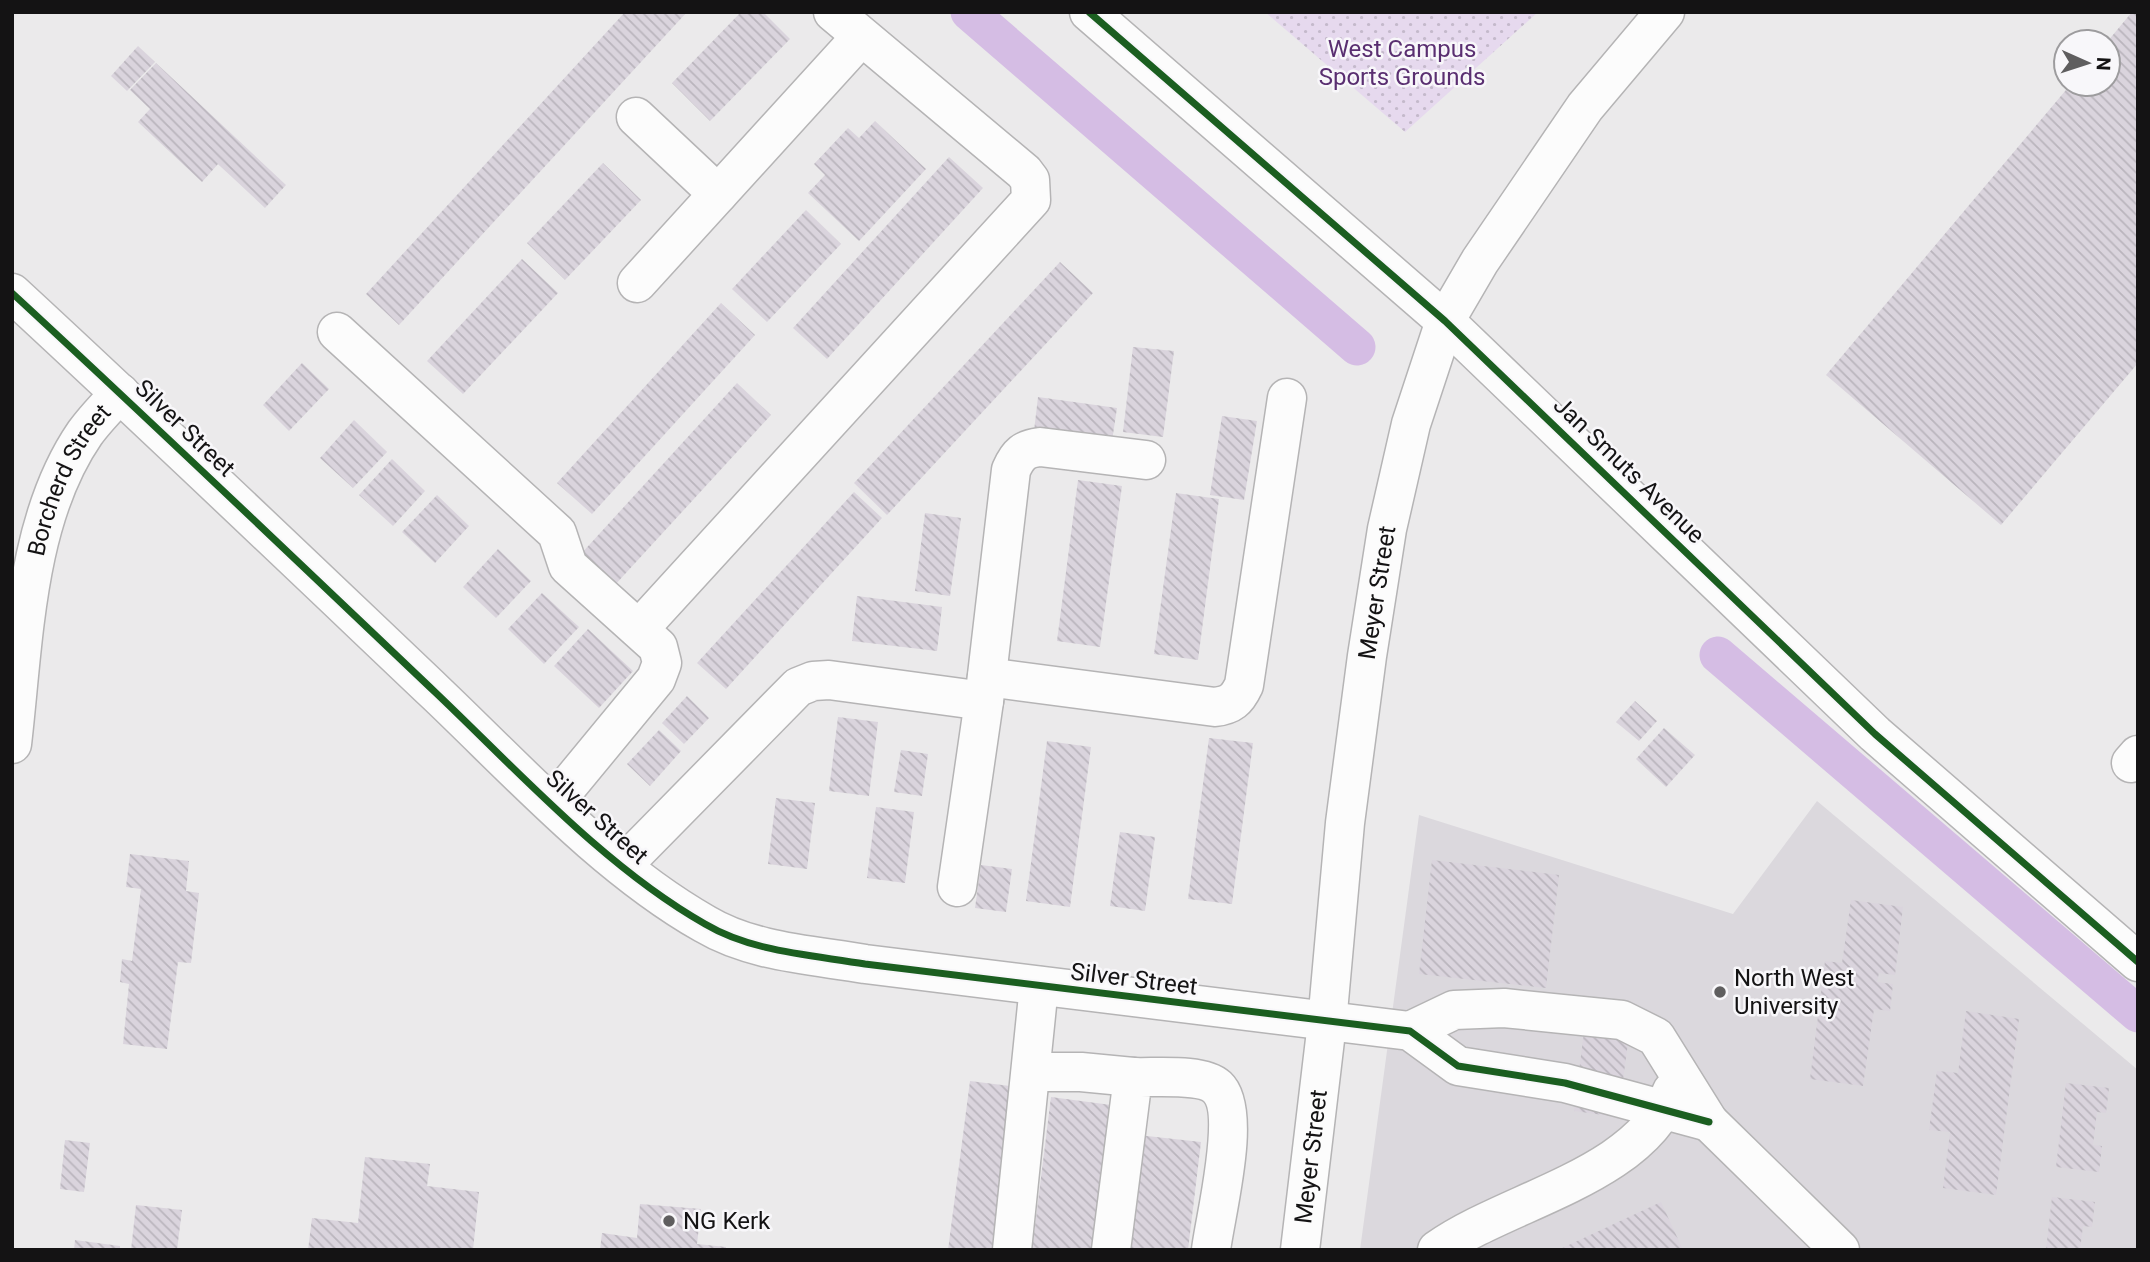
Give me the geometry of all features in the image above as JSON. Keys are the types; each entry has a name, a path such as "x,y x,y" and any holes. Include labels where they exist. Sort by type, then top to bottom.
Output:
{"street":[{"name":"Jan Smuts Avenue","path":"1089,12 1445,321 1875,734 2138,961"},
{"name":"Meyer Street","path":"1300,1250 1328,1023 1345,823 1387,529 1411,424 1445,321 1527,188 1585,107 1665,12"},
{"path":"637,283 718,194 847,25 1024,172 1030,180 1031,200 640,628"},
{"path":"636,117 718,194"},
{"name":"Silver Street","path":"12,293 553,804 651,891 707,926 743,941 865,964 1410,1031"},
{"path":"337,332 557,533 568,566 640,628 657,647 662,663 660,672 553,804"},
{"name":"Borcherd Street","path":"12,744 25,534 85,433 120,393"},
{"path":"622,866 798,687 813,681 986,689 1215,707 1228,705 1238,697 1244,685 1287,398"},
{"path":"957,887 986,689 1011,470 1016,457 1027,449 1041,447 1146,460"},
{"path":"1012,1250 1039,986"},
{"path":"1709,1122 1565,1083 1458,1066 1410,1031 1454,1010 1504,1008 1622,1020 1656,1037 1709,1122 1828,1247"},
{"path":"1032,1072 1188,1078 1216,1086 1227,1100 1227,1138 1211,1250"},
{"path":"1437,1250 1469,1229 1586,1175 1639,1139 1665,1110 1679,1072"},
{"path":"1111,1250 1133,1077"}],"shaded area":[{"name":"North West University","path":"1817,801 2138,1070 2138,1250 1360,1250 1419,815 1733,914"}],"green space":[{"name":"West Campus Sports Grounds","path":"1265,12 1538,12 1405,132"}],"building":[{"path":"625,12 687,12 399,325 366,294"},
{"path":"741,12 763,12 790,39 710,121 672,83"},
{"path":"2132,12 2138,12 2138,363 2001,525 1826,375 2059,98 2122,98 2122,28 2119,28"},
{"path":"138,46 155,62 127,91 111,76"},
{"path":"156,63 286,185 265,208 218,164 202,182 138,122 150,109 130,90"},
{"path":"875,121 926,169 859,241 808,193 825,175 814,164 848,128 859,138"},
{"path":"949,157 983,188 827,359 793,328"},
{"path":"603,163 641,200 565,280 527,243"},
{"path":"806,210 841,244 767,322 732,289"},
{"path":"522,259 558,293 463,394 427,361"},
{"path":"1060,262 1093,293 887,515 854,483"},
{"path":"721,303 755,335 592,514 557,483"},
{"path":"1133,347 1174,351 1163,437 1123,432"},
{"path":"302,363 329,389 289,431 263,405"},
{"path":"737,383 771,415 614,586 580,555"},
{"path":"1038,397 1117,408 1112,441 1034,431"},
{"path":"1222,416 1257,421 1244,500 1210,495"},
{"path":"354,420 387,452 353,488 320,458"},
{"path":"392,459 425,491 393,526 359,495"},
{"path":"1078,480 1122,486 1100,647 1057,641"},
{"path":"854,492 882,518 726,689 697,663"},
{"path":"1176,493 1219,499 1198,660 1154,654"},
{"path":"437,495 469,526 435,563 402,532"},
{"path":"925,513 961,518 950,596 915,591"},
{"path":"498,549 531,581 496,618 463,587"},
{"path":"542,593 579,627 544,664 508,629"},
{"path":"857,596 942,607 937,651 852,641"},
{"path":"588,629 633,671 599,708 554,666"},
{"path":"687,696 709,718 684,744 662,723"},
{"path":"1635,701 1657,721 1639,741 1616,722"},
{"path":"838,717 878,722 869,796 829,791"},
{"path":"1664,728 1695,755 1666,787 1636,759"},
{"path":"659,730 681,751 650,786 627,764"},
{"path":"1209,738 1253,743 1232,904 1188,899"},
{"path":"1047,741 1091,747 1070,907 1026,901"},
{"path":"901,750 928,754 922,796 894,792"},
{"path":"776,798 815,803 807,869 768,864"},
{"path":"876,807 914,812 905,883 867,878"},
{"path":"1120,832 1155,837 1145,911 1110,906"},
{"path":"130,854 189,861 186,891 199,893 191,963 178,962 167,1049 123,1044 129,984 120,982 122,959 132,961 141,889 126,887"},
{"path":"1432,860 1559,875 1546,988 1419,974"},
{"path":"981,865 1012,869 1006,912 975,908"},
{"path":"1851,900 1903,907 1895,975 1879,973 1877,982 1893,984 1890,1011 1874,1009 1863,1086 1810,1079 1825,961 1842,963"},
{"path":"1588,1000 1633,1006 1618,1117 1574,1111"},
{"path":"1966,1011 2019,1019 1996,1195 1943,1188 1950,1132 1929,1130 1937,1071 1958,1073"},
{"path":"970,1081 1018,1087 998,1250 948,1250"},
{"path":"2066,1083 2109,1088 2106,1113 2097,1112 2093,1145 2102,1146 2099,1172 2056,1167"},
{"path":"1051,1097 1111,1105 1093,1250 1032,1250"},
{"path":"1138,1135 1201,1142 1188,1250 1124,1250"},
{"path":"65,1140 90,1143 84,1192 60,1189"},
{"path":"365,1157 430,1164 427,1186 479,1192 473,1250 308,1250 312,1218 358,1223"},
{"path":"2052,1197 2095,1202 2092,1227 2083,1226 2080,1250 2046,1250"},
{"path":"1661,1202 1683,1250 1558,1250"},
{"name":"NG Kerk","path":"640,1204 701,1209 697,1244 726,1247 726,1250 600,1250 602,1233 637,1238"},
{"path":"136,1205 182,1210 177,1250 131,1250"},
{"path":"75,1240 120,1246 120,1250 74,1250"}],"waterway":[{"path":"969,12 1357,347"},
{"path":"1718,655 2138,1014"}],"cycle path":[{"path":"1089,12 1445,321 1875,734 2138,962"},
{"path":"12,293 278,542 564,817 668,901 723,933 762,947 865,964 1410,1031 1458,1066 1565,1083 1709,1122"}],"place":[{"name":"North West University","path":"1720,992"},
{"name":"NG Kerk","path":"669,1221"}]}
